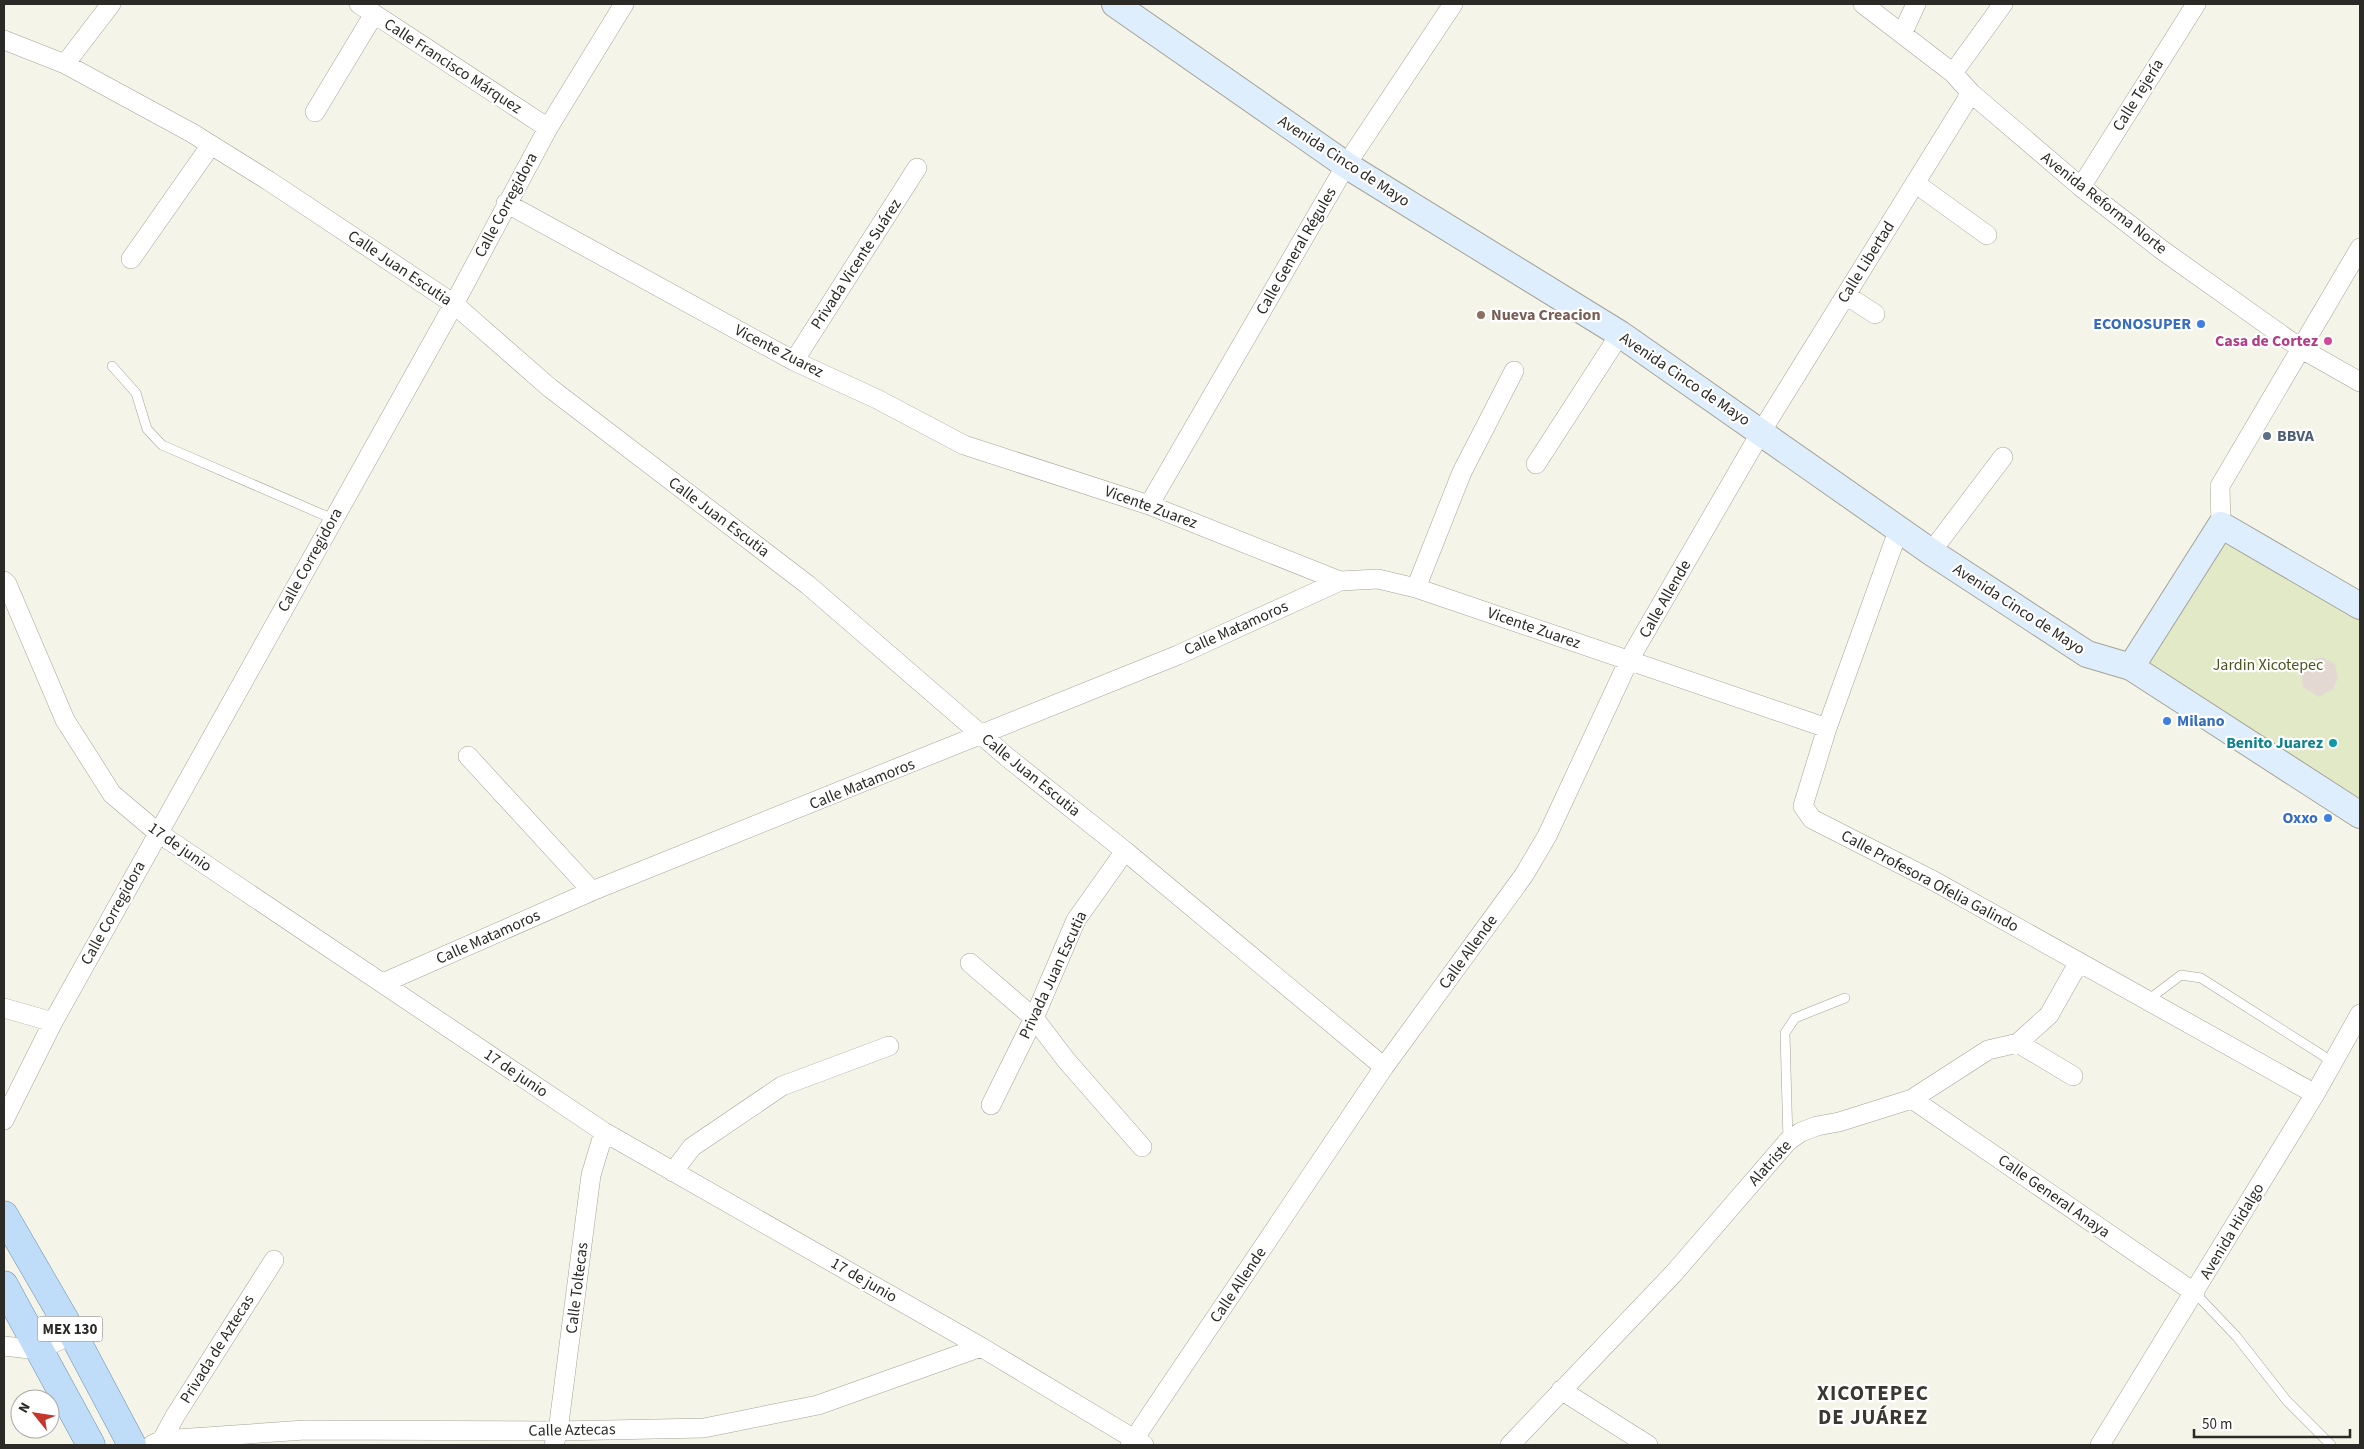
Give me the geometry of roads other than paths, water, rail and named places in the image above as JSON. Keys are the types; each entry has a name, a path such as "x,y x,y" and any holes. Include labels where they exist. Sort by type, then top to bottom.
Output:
{"main road":[{"name":"MEX 130","path":"4,1215 73,1334 132,1445"},
{"name":"MEX 130","path":"4,1285 91,1445"}],"street":[{"path":"65,64 112,4"},
{"name":"Calle Corregidora","path":"4,1120 53,1022 157,832 454,304 506,203 548,128 624,4"},
{"name":"Avenida Cinco de Mayo","path":"1115,4 1346,165 1620,334 1761,432 1898,531 2087,654 2131,667 2360,815"},
{"name":"Calle General Régules","path":"1148,505 1346,165 1453,4"},
{"name":"Avenida Reforma Norte","path":"1863,4 1953,73 1971,94 2081,187 2162,250 2300,348 2360,382"},
{"path":"1902,34 1916,4"},
{"path":"1953,73 2003,4"},
{"name":"Calle Tejería","path":"2081,187 2196,4"},
{"path":"315,112 366,9"},
{"name":"Calle Francisco Márquez","path":"366,9 548,128"},
{"name":"Calle Juan Escutia","path":"4,40 65,64 210,145 454,304 550,388 808,585 1007,758 1125,851 1384,1067"},
{"name":"Calle Libertad","path":"1761,432 1971,94"},
{"path":"131,259 210,145"},
{"name":"Privada Vicente Suárez","path":"794,361 917,168"},
{"path":"1915,183 1987,235"},
{"name":"Vicente Zuarez","path":"506,203 794,361 877,399 964,445 1148,505 1340,581 1378,579 1416,588 1827,728"},
{"path":"2131,667 2221,525 2220,486 2360,248"},
{"path":"1846,295 1874,314"},
{"path":"1536,464 1620,334"},
{"path":"1416,588 1462,472 1514,372"},
{"name":"Calle Allende","path":"1136,1443 1384,1067 1524,875 1547,836 1629,660 1761,432"},
{"path":"1931,552 2004,457"},
{"path":"2221,525 2360,606"},
{"name":"Calle Profesora Ofelia Galindo","path":"1898,531 1827,728 1803,806 1812,819 1934,881 2315,1094"},
{"name":"17 de junio","path":"4,581 8,584 65,720 112,794 157,832 604,1132 981,1347 1136,1443"},
{"name":"Calle Matamoros","path":"383,983 592,891 982,736 1178,655 1340,581"},
{"path":"468,756 592,891"},
{"name":"Privada Juan Escutia","path":"991,1105 1034,1018 1076,920 1125,851"},
{"name":"Alatriste","path":"1510,1445 1674,1274 1788,1141 1801,1132 1817,1126 1839,1122 1912,1099 1988,1050 2018,1043 2050,1015 2079,962"},
{"path":"970,963 1034,1018 1066,1060 1142,1147"},
{"path":"4,1008 53,1022"},
{"name":"Avenida Hidalgo","path":"2100,1445 2315,1094 2360,1014"},
{"path":"2018,1043 2073,1076"},
{"path":"673,1172 692,1147 782,1086 889,1046"},
{"name":"Calle General Anaya","path":"1912,1099 2194,1293"},
{"name":"Calle Toltecas","path":"556,1438 591,1176 604,1132"},
{"name":"Privada de Aztecas","path":"160,1443 274,1260"},
{"path":"4,1346 38,1350 73,1334"},
{"name":"Calle Aztecas","path":"160,1443 305,1430 556,1438 704,1428 818,1405 981,1347"},
{"path":"1561,1390 1648,1445"}],"lane":[{"path":"112,366 136,393 147,429 162,445 333,518"},
{"path":"2148,1000 2181,974 2201,978 2334,1062"},
{"path":"1788,1141 1785,1033 1795,1018 1845,998"},
{"path":"2194,1293 2236,1336 2287,1401 2331,1445"}],"place":[{"name":"Nueva Creacion","path":"1481,315"},
{"name":"ECONOSUPER","path":"2201,324"},
{"name":"Casa de Cortez","path":"2328,341"},
{"name":"BBVA","path":"2267,436"},
{"name":"Milano","path":"2167,721"},
{"name":"Benito Juarez","path":"2333,743"},
{"name":"Oxxo","path":"2328,818"}],"district":[{"name":"XICOTEPEC DE JUÁREZ","path":"1873,1405"}],"park label":[{"name":"Jardin Xicotepec","path":"2268,665"}]}
